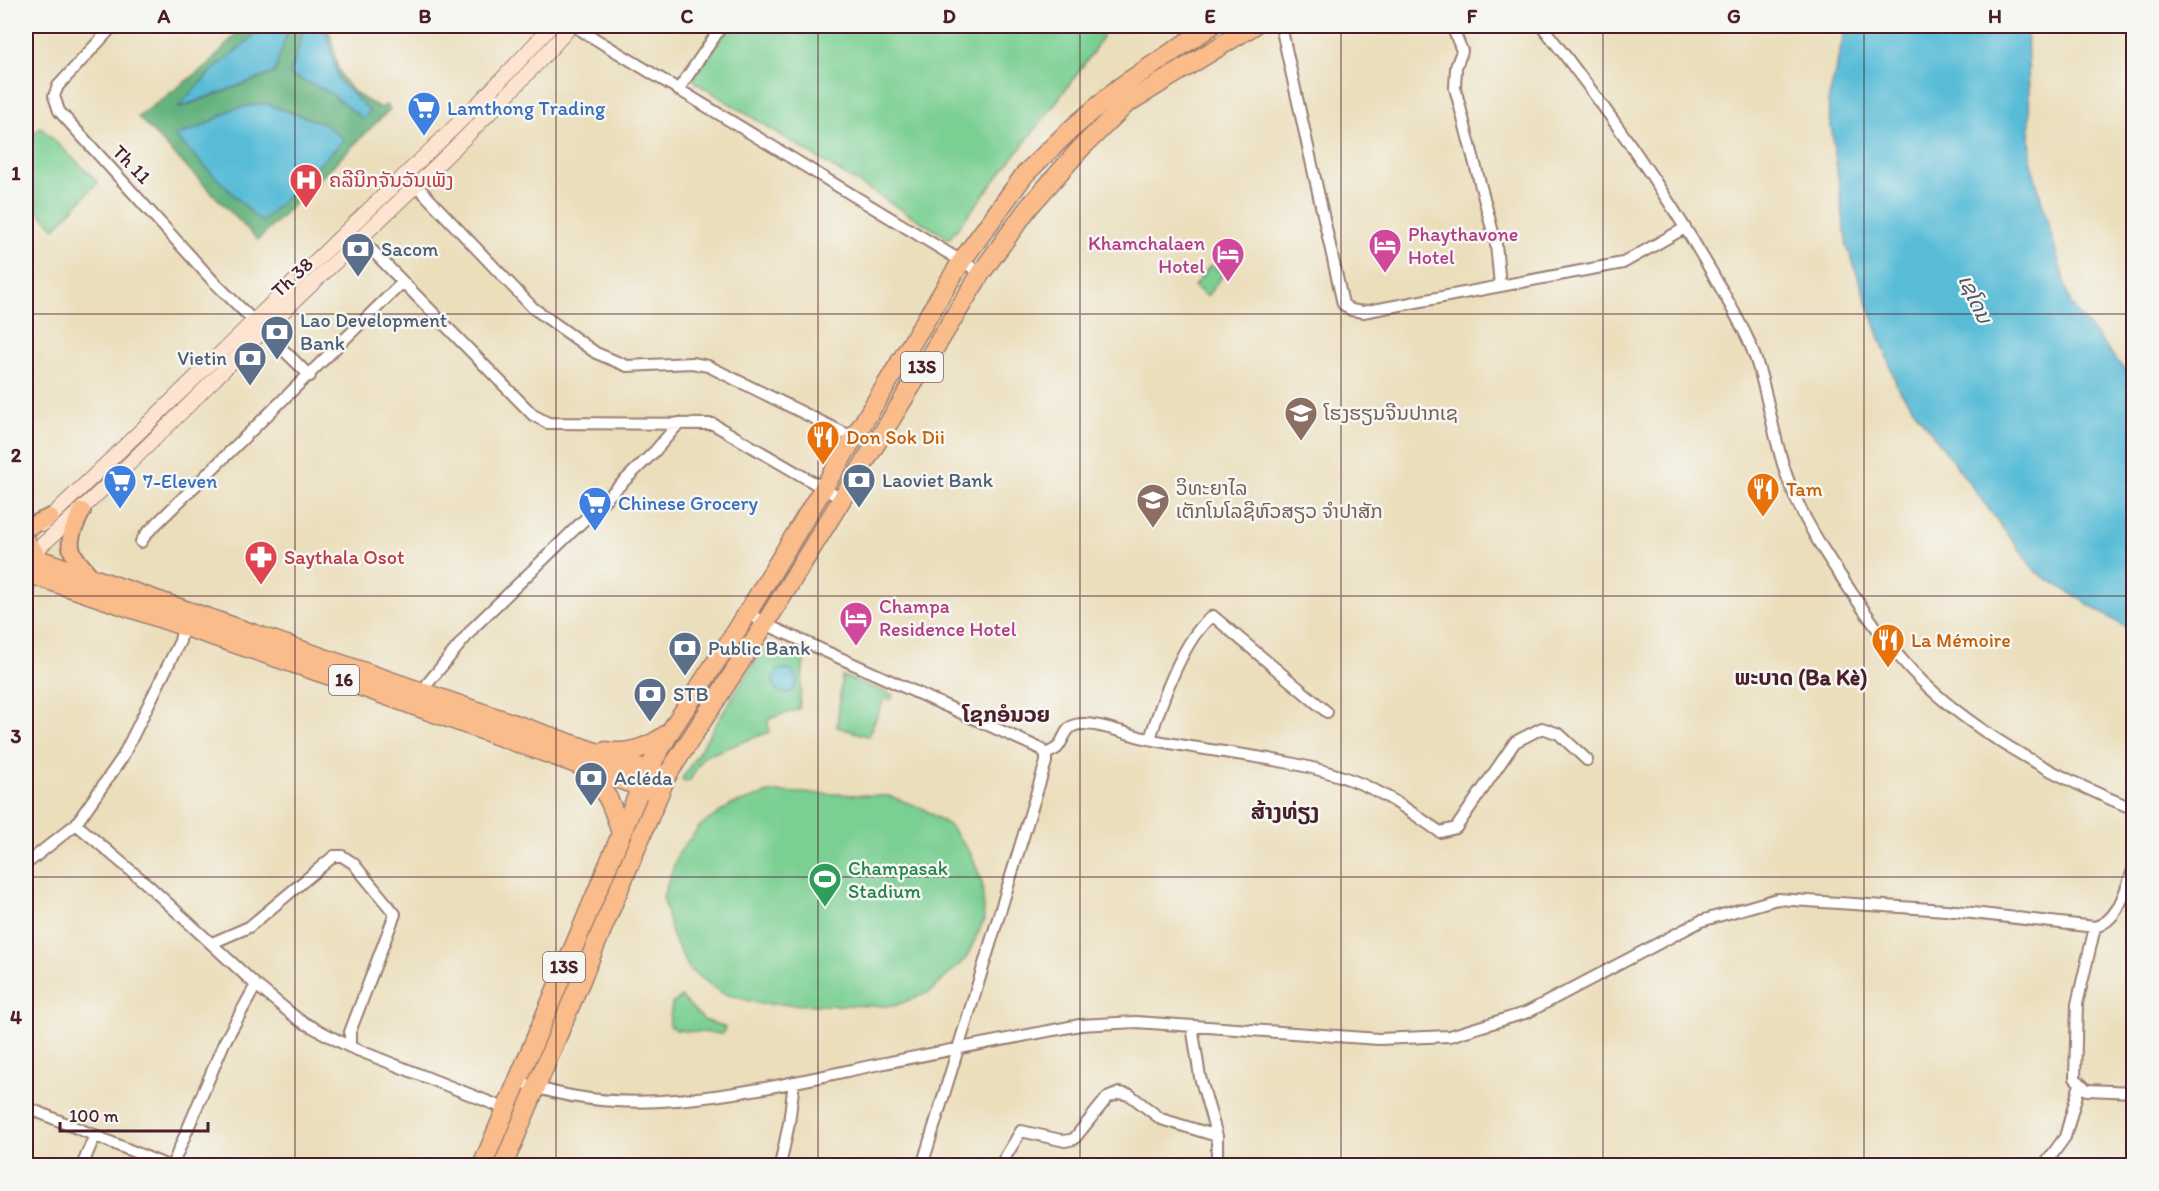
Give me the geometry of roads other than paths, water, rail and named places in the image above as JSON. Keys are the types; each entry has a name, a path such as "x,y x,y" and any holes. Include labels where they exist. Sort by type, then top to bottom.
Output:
{"highway":[{"name":"13S","path":"482,1166 648,770 670,731 824,489 961,262 1025,174 1068,132 1120,87 1209,26"},
{"name":"13S","path":"503,1166 663,785 981,273 1028,208 1081,148 1126,104 1253,26"},
{"name":"16","path":"29,557 93,579 185,620"},
{"name":"16","path":"29,557 185,620 417,698 574,754 641,787 663,785"},
{"path":"574,754 620,753 653,744 670,731"},
{"name":"16","path":"574,754 648,770 663,785"},
{"path":"574,754 610,798 621,833"}],"main road":[{"path":"82,511 69,536 69,545 72,556 93,579"},
{"path":"26,528 50,517"}],"street":[{"name":"Th 11","path":"113,26 58,86 54,96 59,111 82,139 257,327 310,376"},
{"name":"Th 38","path":"29,557 82,511 257,327 468,114 551,26"},
{"name":"Th 38","path":"29,557 50,517 176,398 361,238 530,73 572,26"},
{"path":"572,26 981,273"},
{"path":"678,90 722,26"},
{"path":"1281,26 1343,304 1347,308 1364,312 1623,262 1685,228"},
{"path":"1452,26 1462,51 1456,67 1455,88 1496,244 1500,285"},
{"path":"1542,26 1607,109 1685,228 1745,333 1758,367 1788,480 1803,516 1827,557 1882,636 1935,694 1984,731 2068,778 2133,809"},
{"path":"416,185 533,308 596,353 627,366 692,363 708,366 854,438"},
{"path":"361,238 533,415 548,423 713,424 840,498"},
{"path":"141,542 146,534 310,376 403,282"},
{"path":"417,698 474,627 655,451 679,423"},
{"path":"747,612 765,624 1041,749 1046,754 1046,762 960,1048 922,1166"},
{"path":"1150,739 1160,706 1184,653 1213,616 1327,712"},
{"path":"26,864 76,824 122,758 180,641 185,620"},
{"path":"1046,754 1057,748 1068,730 1077,725 1094,725 1150,739 1330,772 1384,794 1440,832 1456,828 1515,742 1542,728 1559,734 1587,760"},
{"path":"76,824 212,943 256,985 299,1020 350,1047 505,1109 528,1111"},
{"path":"212,943 249,927 334,856 348,859 395,914 350,1032 350,1047"},
{"path":"517,1080 536,1089 616,1103 728,1094 1080,1025 1136,1022 1379,1039 1450,1036 1528,1012 1701,921 1777,898 1946,910 2095,927 2111,918 2118,908 2133,868"},
{"path":"2095,927 2077,1004 2075,1078 2087,1090 2133,1092"},
{"path":"26,1107 170,1166 224,1043 256,985"},
{"path":"1192,1026 1200,1077 1216,1136 1217,1166"},
{"path":"780,1166 794,1082"},
{"path":"2044,1166 2065,1137 2080,1084"},
{"path":"1000,1166 1021,1131 1065,1141 1074,1139 1107,1098 1119,1093 1130,1095 1161,1119 1216,1136"},
{"path":"82,1166 95,1135"}],"water":[{"path":"265,26 289,26 274,73 177,108 210,73"},
{"path":"305,26 325,28 339,81 370,111 363,119 329,92 290,75"},
{"name":"ເຊໂດນ","path":"1846,26 2029,26 2027,32 2031,163 2071,305 2133,380 2133,632 2036,572 1898,388 1847,246 1828,102"},
{"path":"263,103 325,124 344,140 261,222 175,136 202,127 233,109"},
{"path":"785,669 794,672 797,681 794,690 785,693 776,690 773,681 776,672"}],"place":[{"name":"Lamthong Trading","path":"424,137"},
{"name":"ຄລີນິກຈັນວັນເພັງ","path":"306,209"},
{"name":"Phaythavone Hotel","path":"1385,274"},
{"name":"Sacom","path":"358,278"},
{"name":"Khamchalaen Hotel","path":"1228,283"},
{"name":"Lao Development Bank","path":"277,361"},
{"name":"Vietin","path":"250,387"},
{"name":"ໂຮງຮຽນຈີນປາກເຊ","path":"1301,442"},
{"name":"Don Sok Dii","path":"823,466"},
{"name":"Laoviet Bank","path":"859,509"},
{"name":"7-Eleven","path":"120,510"},
{"name":"Tam","path":"1763,518"},
{"name":"ວິທະຍາໄລ ເຕັກໂນໂລຊີຫົວສຽວ ຈຳປາສັກ","path":"1153,529"},
{"name":"Chinese Grocery","path":"595,532"},
{"name":"Saythala Osot","path":"261,586"},
{"name":"Champa Residence Hotel","path":"856,647"},
{"name":"La Mémoire","path":"1888,669"},
{"name":"Public Bank","path":"685,677"},
{"name":"STB","path":"650,723"},
{"name":"Acléda","path":"591,807"},
{"name":"Champasak Stadium","path":"825,908"}],"district":[{"name":"ພະບາດ (Ba Kè)","path":"1801,677"},
{"name":"ໂຊກອໍນວຍ","path":"1006,714"},
{"name":"ສ້າງທ່ຽງ","path":"1285,811"}]}
